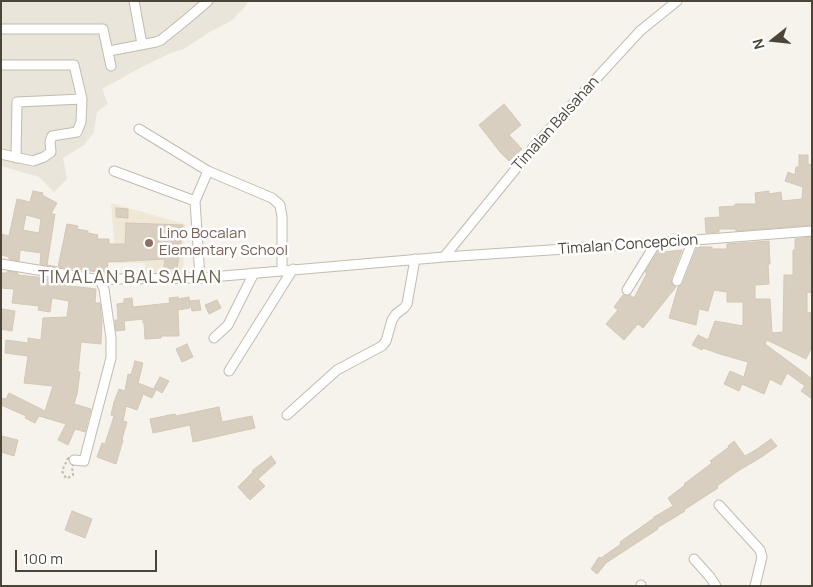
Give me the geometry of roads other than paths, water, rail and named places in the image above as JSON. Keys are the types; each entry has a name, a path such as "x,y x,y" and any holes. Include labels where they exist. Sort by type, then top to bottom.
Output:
{"street":[{"path":"134,1 142,44"},
{"path":"109,51 161,40 208,1"},
{"name":"Timalan Balsahan","path":"444,256 536,144 640,31 677,1"},
{"path":"1,29 102,30 112,66"},
{"path":"1,65 74,65 82,99 81,122 76,132 52,136 50,142 51,152 44,157 33,161 1,154"},
{"path":"16,158 17,102 82,99"},
{"path":"138,129 208,171 272,198 280,206 282,217 282,270"},
{"path":"114,171 195,201"},
{"path":"200,278 195,201 208,171"},
{"name":"Timalan Concepcion","path":"1,264 100,280 117,278 200,278 444,256 812,231"},
{"path":"677,281 693,240"},
{"path":"627,290 656,243"},
{"path":"287,415 337,370 386,342 392,320 407,304 415,259"},
{"path":"229,371 293,269"},
{"path":"214,338 228,325 254,273"},
{"path":"74,460 84,461 112,358 104,289 100,280"},
{"path":"718,505 760,550 762,557 755,586"},
{"path":"694,559 716,586"}],"place":[{"name":"Lino Bocalan Elementary School","path":"149,243"}],"district":[{"name":"TIMALAN BALSAHAN","path":"130,278"}]}
